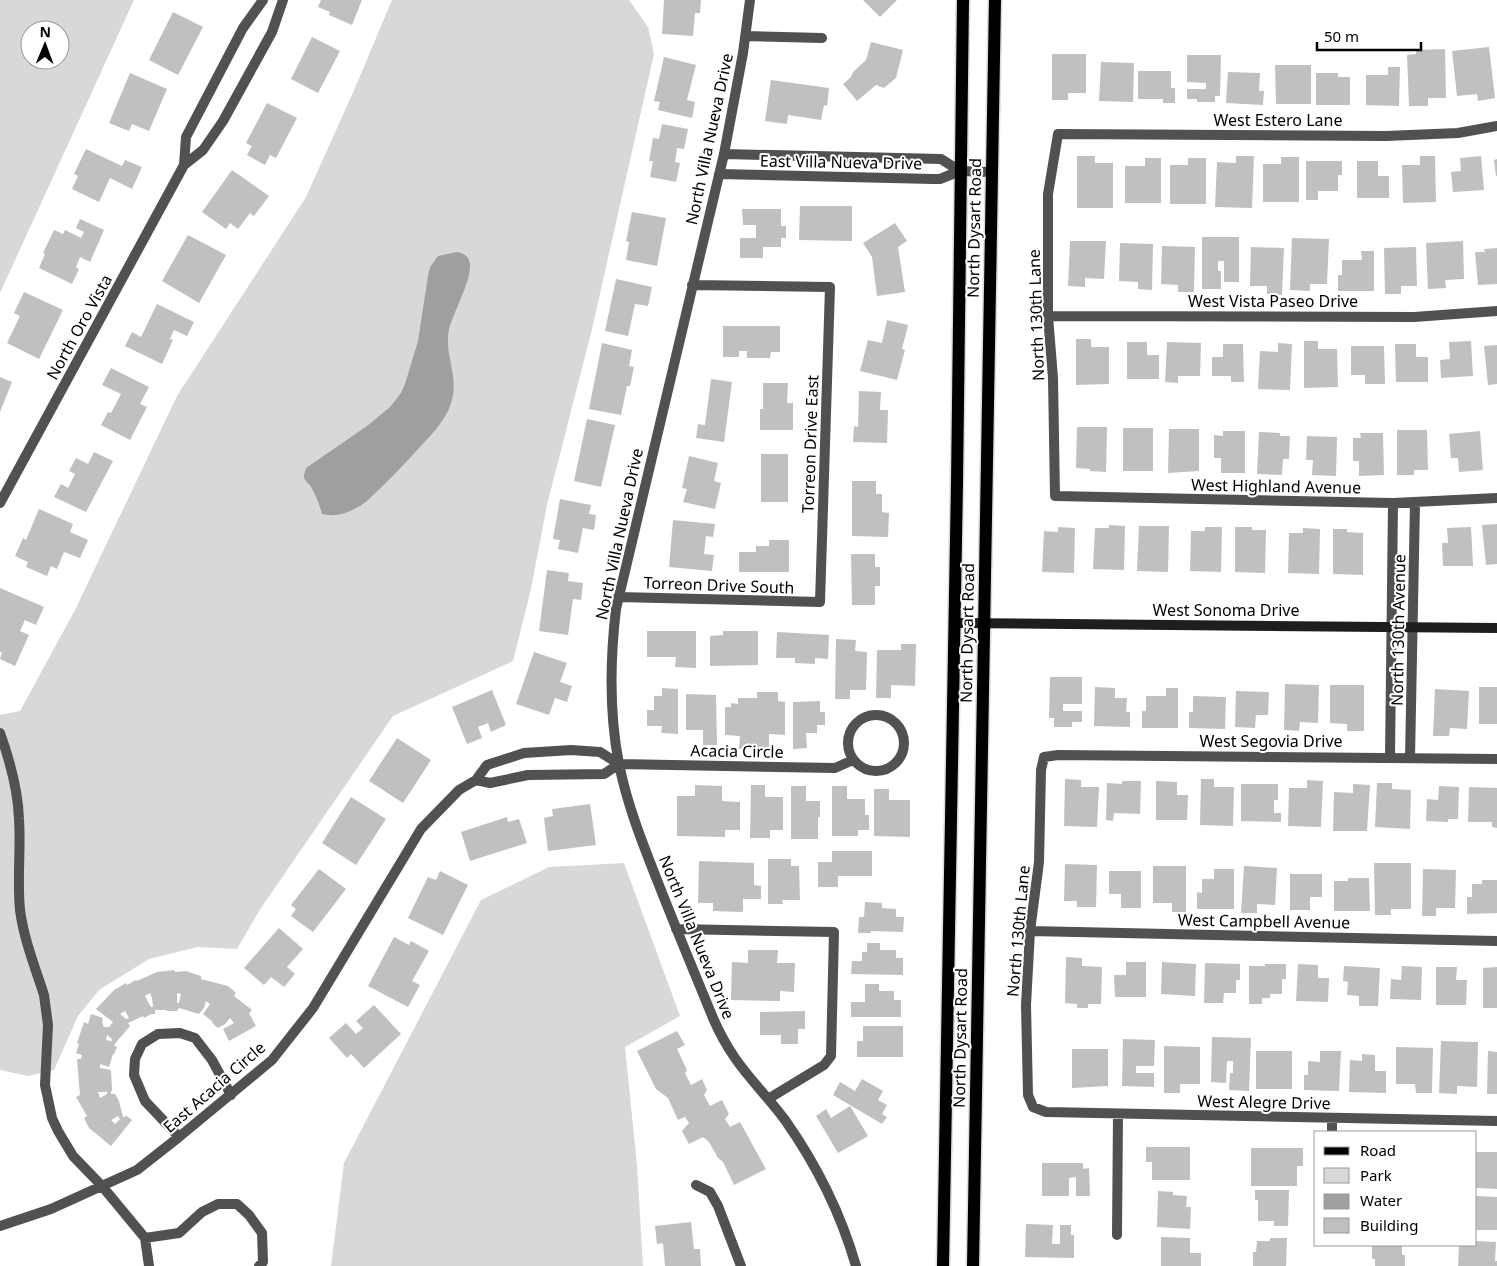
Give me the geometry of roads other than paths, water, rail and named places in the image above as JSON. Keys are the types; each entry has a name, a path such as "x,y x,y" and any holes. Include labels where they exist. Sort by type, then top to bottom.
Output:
{"main road":[{"name":"North Dysart Road","path":"943,1266 955,623 963,0"},
{"name":"North Dysart Road","path":"973,1266 995,0"}],"street":[{"name":"North Oro Vista","path":"184,165 186,137 243,28 263,0"},
{"name":"North Oro Vista","path":"0,503 184,165 202,150 223,121 272,32 283,0"},
{"name":"North Villa Nueva Drive","path":"750,0 746,36 724,154 618,597 614,627 611,691 619,764 628,799 640,836 676,929 722,1038 735,1059 801,1143 833,1204 856,1266"},
{"path":"746,36 822,38"},
{"name":"West Estero Lane","path":"1058,134 1386,136 1458,134 1497,126"},
{"name":"North 130th Lane","path":"1055,496 1053,378 1048,316 1048,194 1058,134"},
{"name":"East Villa Nueva Drive","path":"724,154 941,159 960,171"},
{"name":"East Villa Nueva Drive","path":"719,174 940,179 960,171 992,172"},
{"name":"Torreon Drive East","path":"692,285 830,287 820,602"},
{"name":"West Vista Paseo Drive","path":"1048,316 1414,317 1497,311"},
{"name":"West Highland Avenue","path":"1055,496 1394,503 1497,498"},
{"name":"North 130th Avenue","path":"1390,757 1394,503"},
{"name":"North 130th Avenue","path":"1410,758 1415,503"},
{"name":"Torreon Drive South","path":"618,597 820,602"},
{"name":"West Sonoma Drive","path":"955,623 1497,628"},
{"path":"880,715 889,718 897,724 902,732 904,750 894,765 886,770 868,770 853,760 849,752 848,742 854,725 862,719 880,715"},
{"path":"0,733 17,797 19,817 19,892 23,927 46,1005 48,1026 44,1074 48,1107 58,1131 73,1156 102,1186 145,1238 149,1266"},
{"name":"East Acacia Circle","path":"0,1226 51,1209 137,1170 180,1137 272,1060 313,1008 421,830 459,790 476,780 487,765 524,753 571,750 600,752 619,764"},
{"name":"West Segovia Drive","path":"1044,757 1067,755 1497,759"},
{"name":"North 130th Lane","path":"1033,1107 1028,1095 1026,1005 1030,931 1039,862 1041,770 1044,757"},
{"name":"Acacia Circle","path":"619,764 834,768 853,760"},
{"path":"476,780 490,783 528,775 604,774 619,764"},
{"path":"676,929 834,932 832,1056 824,1065 768,1099"},
{"name":"West Campbell Avenue","path":"1030,931 1497,942"},
{"path":"180,1137 145,1101 134,1075 135,1059 142,1044 158,1034 180,1033 195,1038 212,1060 231,1095"},
{"name":"West Alegre Drive","path":"1033,1107 1046,1112 1118,1115 1497,1121"},
{"path":"1117,1235 1118,1115"},
{"path":"1332,1118 1332,1131"},
{"path":"696,1184 710,1192 718,1206 741,1266"},
{"path":"145,1238 179,1233 202,1212 218,1204 237,1204 249,1215 262,1233 263,1262 259,1266"}],"water":[{"path":"457,252 467,257 470,266 466,284 449,329 448,350 454,389 448,411 428,439 367,501 346,513 322,514 315,493 305,479 306,468 367,426 390,407 401,393 418,341 430,267 438,256"}]}
